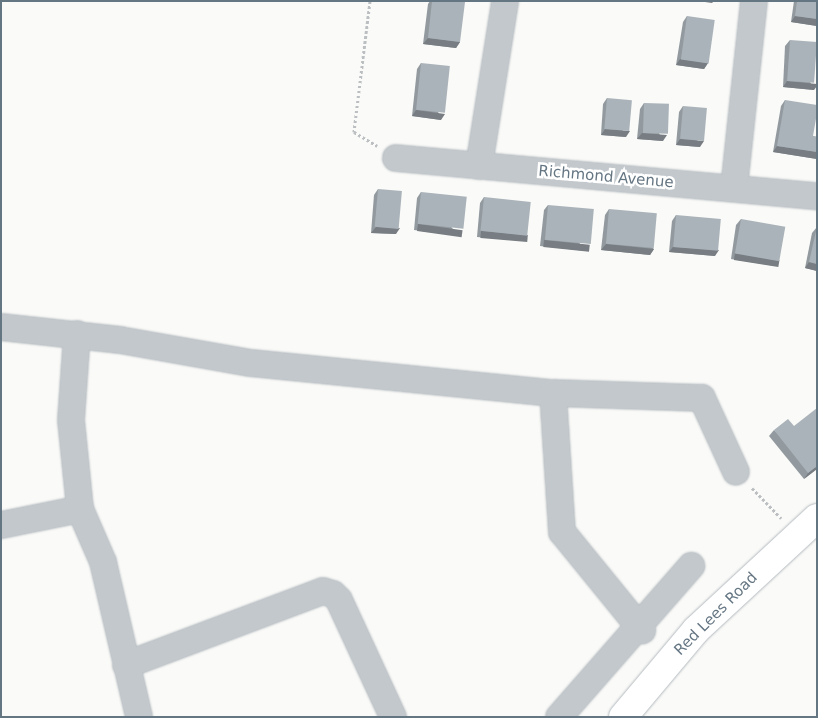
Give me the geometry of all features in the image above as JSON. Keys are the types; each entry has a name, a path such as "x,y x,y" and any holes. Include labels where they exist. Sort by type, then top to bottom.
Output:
{"street":[{"path":"479,166 505,1"},
{"path":"734,188 754,1"},
{"name":"Richmond Avenue","path":"396,158 817,196"},
{"path":"1,327 77,334 251,363 554,392 702,398 736,472"},
{"path":"77,334 71,420 80,509 103,562 139,717"},
{"path":"554,392 562,532 640,628"},
{"path":"1,525 80,509"},
{"name":"Red Lees Road","path":"623,717 696,630 807,527"},
{"path":"559,717 640,628 691,566"},
{"path":"126,665 323,592 333,594 339,600 393,717"}],"path":[{"path":"370,1 354,132 396,158"},
{"path":"736,472 807,527"}],"building":[{"path":"432,1 465,2 460,42 428,38"},
{"path":"797,1 817,1 817,19 795,16"},
{"path":"687,16 715,20 709,63 681,60"},
{"path":"790,40 817,42 814,83 787,81"},
{"path":"421,63 450,66 445,113 416,110"},
{"path":"607,98 632,100 629,131 604,129"},
{"path":"785,100 817,105 813,136 817,137 817,152 777,146"},
{"path":"644,103 669,104 668,134 643,133"},
{"path":"683,106 707,108 704,141 680,139"},
{"path":"378,189 402,191 399,229 375,227"},
{"path":"421,192 467,197 463,229 418,224"},
{"path":"484,197 531,202 527,236 480,231"},
{"path":"548,205 594,209 591,244 545,240"},
{"path":"609,209 657,213 654,248 606,244"},
{"path":"676,215 721,219 718,251 673,247"},
{"path":"741,219 785,227 779,261 735,253"},
{"path":"817,227 817,264 809,262"},
{"path":"817,408 817,466 808,473 774,430 788,419 794,426"}]}
